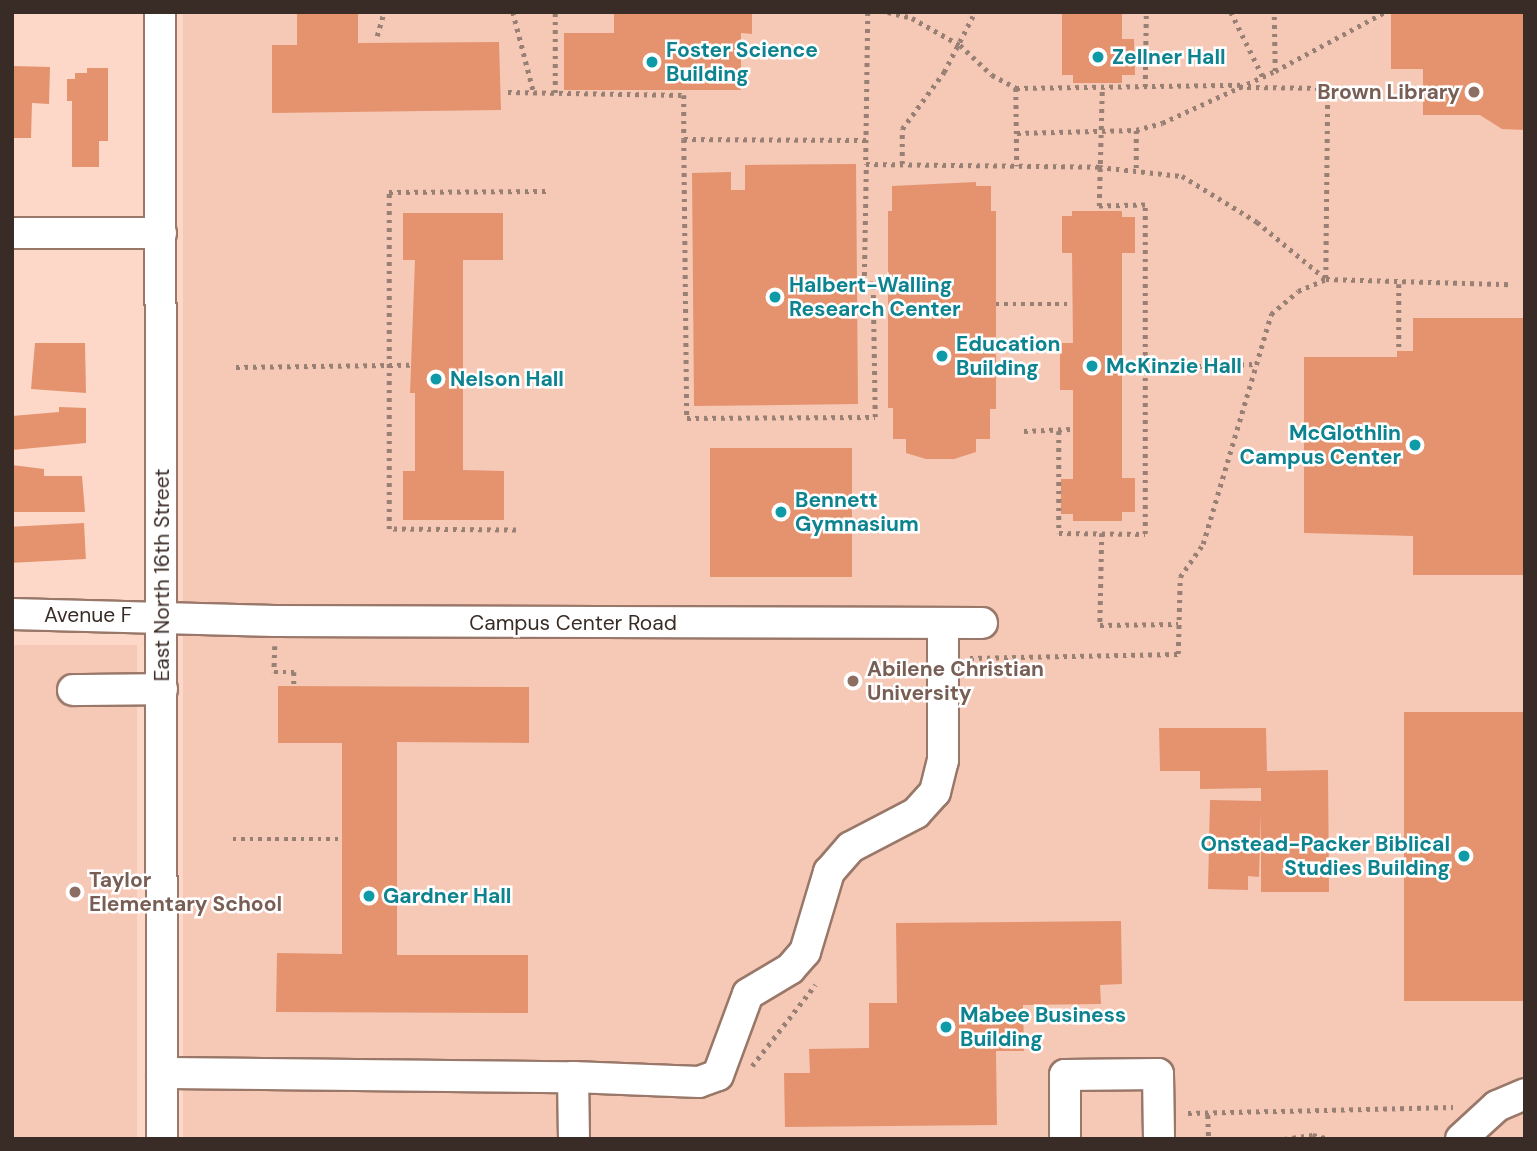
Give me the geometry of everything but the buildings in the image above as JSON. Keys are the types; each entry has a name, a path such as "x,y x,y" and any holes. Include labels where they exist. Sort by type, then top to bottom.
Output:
{"street":[{"name":"East North 16th Street","path":"160,12 164,615 162,1139"},
{"path":"12,233 161,233"},
{"name":"Avenue F","path":"12,614 164,615"},
{"name":"Campus Center Road","path":"164,615 275,621 982,623"},
{"path":"162,1073 573,1077 689,1082 718,1075 748,994 790,969 805,952 830,872 851,847 916,813 935,792 943,761 943,623"},
{"path":"73,690 162,689"},
{"path":"1065,1139 1065,1075 1158,1073 1159,1139"},
{"path":"573,1077 573,1139"},
{"path":"1461,1139 1497,1106 1525,1094"}],"path":[{"path":"377,36 384,12"},
{"path":"513,12 534,93"},
{"path":"555,12 555,93"},
{"path":"508,92 684,95 687,418 875,417 873,284 864,284 868,12"},
{"path":"888,12 912,18 960,45 992,75 1016,88 1328,88 1326,279"},
{"path":"902,164 902,129 960,45 975,12"},
{"path":"1145,87 1146,12"},
{"path":"1231,12 1263,77"},
{"path":"1274,12 1275,71"},
{"path":"1017,133 1100,134 1136,130 1162,123 1263,77 1385,12"},
{"path":"1016,88 1017,166"},
{"path":"1059,431 1059,533 1145,534 1145,205 1099,206 1102,89"},
{"path":"1136,130 1136,168"},
{"path":"684,139 867,140"},
{"path":"866,164 1099,166 1136,168 1182,176 1257,222 1326,279"},
{"path":"516,530 389,529 389,192 547,191"},
{"path":"1177,641 1180,577 1203,544 1254,364 1271,314 1297,291 1326,279 1399,284 1510,284"},
{"path":"1399,284 1399,351"},
{"path":"996,304 1069,304"},
{"path":"1147,368 1254,364"},
{"path":"236,367 410,365"},
{"path":"1024,431 1070,429"},
{"path":"1102,533 1100,625 1178,624"},
{"path":"275,621 274,672 294,672 294,686"},
{"path":"233,839 342,839"},
{"path":"1188,1113 1208,1115 1459,1107"},
{"path":"1208,1115 1209,1139"},
{"path":"1283,1139 1330,1139"}],"shaded area":[{"name":"Abilene Christian University","path":"183,12 1525,12 1525,1139 183,1139"},
{"name":"Taylor Elementary School","path":"12,645 137,645 137,1139 12,1139"}],"place":[{"name":"Zellner Hall","path":"1098,57"},
{"name":"Foster Science Building","path":"652,62"},
{"name":"Brown Library","path":"1474,92"},
{"name":"Halbert-Walling Research Center","path":"775,297"},
{"name":"Education Building","path":"942,356"},
{"name":"McKinzie Hall","path":"1092,366"},
{"name":"Nelson Hall","path":"436,379"},
{"name":"McGlothlin Campus Center","path":"1415,445"},
{"name":"Bennett Gymnasium","path":"781,512"},
{"name":"Abilene Christian University","path":"853,681"},
{"name":"Onstead-Packer Biblical Studies Building","path":"1464,856"},
{"name":"Taylor Elementary School","path":"75,892"},
{"name":"Gardner Hall","path":"369,896"},
{"name":"Mabee Business Building","path":"946,1027"}]}
